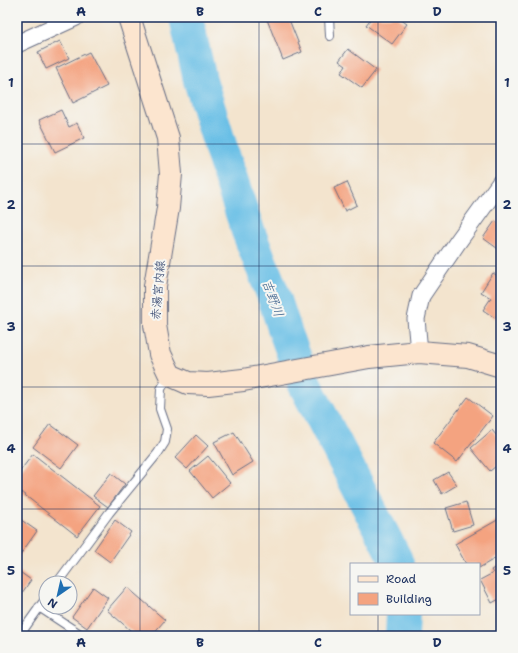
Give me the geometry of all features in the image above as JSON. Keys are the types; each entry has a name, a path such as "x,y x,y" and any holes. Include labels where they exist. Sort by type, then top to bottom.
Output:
{"main road":[{"name":"赤湯宮内線","path":"129,17 168,138 171,174 168,208 155,286 155,325 160,354 170,375"},
{"path":"170,375 188,383 208,384 243,380 368,357 419,352 468,356 501,366"}],"street":[{"path":"17,44 76,17"},
{"path":"419,352 416,319 421,296 501,182"}],"lane":[{"path":"330,17 330,36"},
{"path":"63,575 108,513 158,453 165,442 167,429 160,408 161,390 170,375"},
{"path":"19,636 38,608"},
{"path":"51,615 83,636"}],"building":[{"path":"266,17 288,17 302,52 283,60"},
{"path":"372,17 397,17 407,24 392,44 366,25"},
{"path":"60,41 69,58 46,69 38,52"},
{"path":"348,49 376,70 362,88 341,73 346,66 339,61"},
{"path":"89,52 107,86 73,103 56,68"},
{"path":"61,110 69,127 77,123 84,138 55,152 39,120"},
{"path":"347,182 357,205 345,211 334,188"},
{"path":"495,221 501,225 501,251 483,238"},
{"path":"493,273 501,278 501,310 495,318 483,310 491,298 481,292"},
{"path":"468,397 493,416 457,462 433,443"},
{"path":"50,424 78,445 61,468 33,447"},
{"path":"492,430 501,441 501,462 490,471 471,448"},
{"path":"234,432 253,462 232,475 214,442"},
{"path":"196,435 208,446 187,469 175,458"},
{"path":"33,454 100,506 77,536 17,489 17,475"},
{"path":"208,456 230,483 212,498 190,471"},
{"path":"448,472 457,485 442,494 434,480"},
{"path":"111,473 125,484 108,507 93,496"},
{"path":"466,502 473,525 453,531 446,508"},
{"path":"17,517 37,531 20,555 17,553"},
{"path":"501,518 501,555 480,567 480,563 465,563 455,544"},
{"path":"115,520 131,532 110,562 94,550"},
{"path":"501,564 501,598 492,603 480,580 493,573 491,570"},
{"path":"17,570 31,580 17,600"},
{"path":"93,587 108,598 87,628 72,617 73,615 78,615 78,608"},
{"path":"127,587 165,620 151,636 137,636 107,610"}],"waterway":[{"name":"吉野川","path":"186,17 200,80 228,171 248,231 273,294 304,383 397,563"},
{"name":"吉野川","path":"402,636 403,615"}]}
